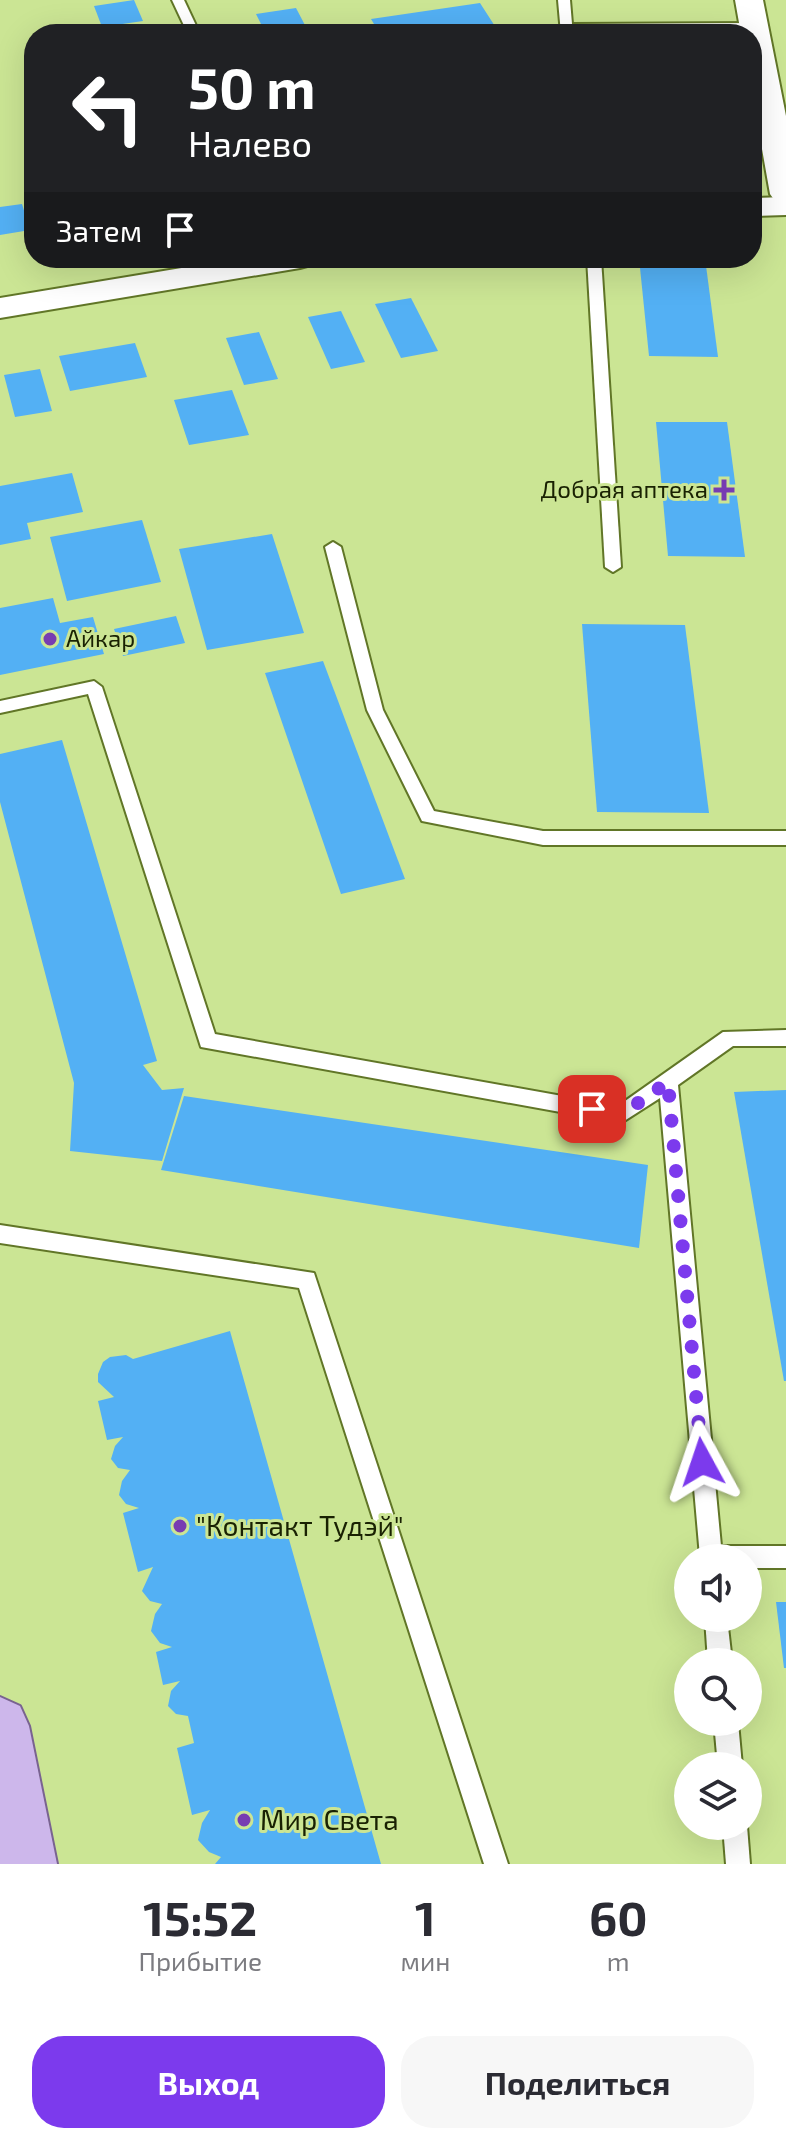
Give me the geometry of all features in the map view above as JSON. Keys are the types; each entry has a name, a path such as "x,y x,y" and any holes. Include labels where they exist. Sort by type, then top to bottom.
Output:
{"main road":[{"path":"762,66 786,194"},
{"path":"762,207 786,206"},
{"path":"0,308 240,268"},
{"path":"0,1726 27,1864"}],"lane":[{"path":"178,0 189,24"},
{"path":"564,0 566,24"},
{"path":"639,24 752,13"},
{"path":"595,268 613,567"},
{"path":"333,547 375,710 428,816 543,838 786,838"},
{"path":"0,707 94,687 208,1041 621,1115 730,1038 786,1038"},
{"path":"668,1082 710,1544"},
{"path":"0,1234 307,1280 496,1864"},
{"path":"762,1557 786,1557"},
{"path":"736,1840 738,1864"}],"building":[{"path":"134,0 143,21 101,24 94,6"},
{"path":"480,3 494,24 374,24 371,19"},
{"path":"296,8 304,24 261,24 256,14"},
{"path":"22,204 24,231 0,235 0,207"},
{"path":"640,268 706,268 718,357 649,356"},
{"path":"411,298 438,351 401,358 375,304"},
{"path":"341,311 365,362 331,369 308,317"},
{"path":"259,332 278,379 244,385 226,338"},
{"path":"135,343 147,377 70,391 59,356"},
{"path":"40,369 52,411 15,417 4,375"},
{"path":"232,390 249,435 189,445 174,400"},
{"path":"656,422 727,422 745,557 668,556"},
{"path":"72,473 83,512 27,523 31,539 0,545 0,486"},
{"path":"142,520 161,582 67,601 50,537"},
{"path":"272,534 304,633 207,650 179,549"},
{"name":"Айкар","path":"53,598 60,623 93,617 104,654 0,675 0,608"},
{"path":"176,616 185,643 123,656 114,629"},
{"path":"582,624 685,625 709,813 597,812"},
{"path":"323,661 405,879 341,894 265,673"},
{"path":"62,740 157,1061 143,1065 162,1090 184,1088 162,1161 70,1151 74,1083 0,802 0,754"},
{"path":"786,1090 786,1381 784,1381 734,1092"},
{"path":"184,1096 648,1165 639,1248 161,1170"},
{"path":"230,1331 381,1864 215,1864 221,1857 209,1852 198,1840 202,1823 210,1810 192,1815 177,1748 194,1743 188,1716 176,1714 168,1706 171,1691 180,1681 163,1685 156,1652 172,1647 160,1643 151,1631 155,1614 162,1604 150,1601 142,1591 153,1567 138,1572 123,1513 139,1508 126,1504 119,1495 122,1481 130,1470 118,1468 111,1459 115,1446 123,1437 107,1440 98,1401 114,1397 98,1382 98,1374 103,1362 110,1357 126,1355 133,1359"},
{"path":"776,1602 786,1602 786,1668 784,1668"}],"place":[{"name":"Добрая аптека","path":"724,490"},
{"name":"Айкар","path":"50,639"},
{"name":"\"Контакт Тудэй\"","path":"180,1526"},
{"name":"Мир Света","path":"244,1820"}],"route":[{"path":"592,1109 621,1115 668,1082 702,1462"}]}
